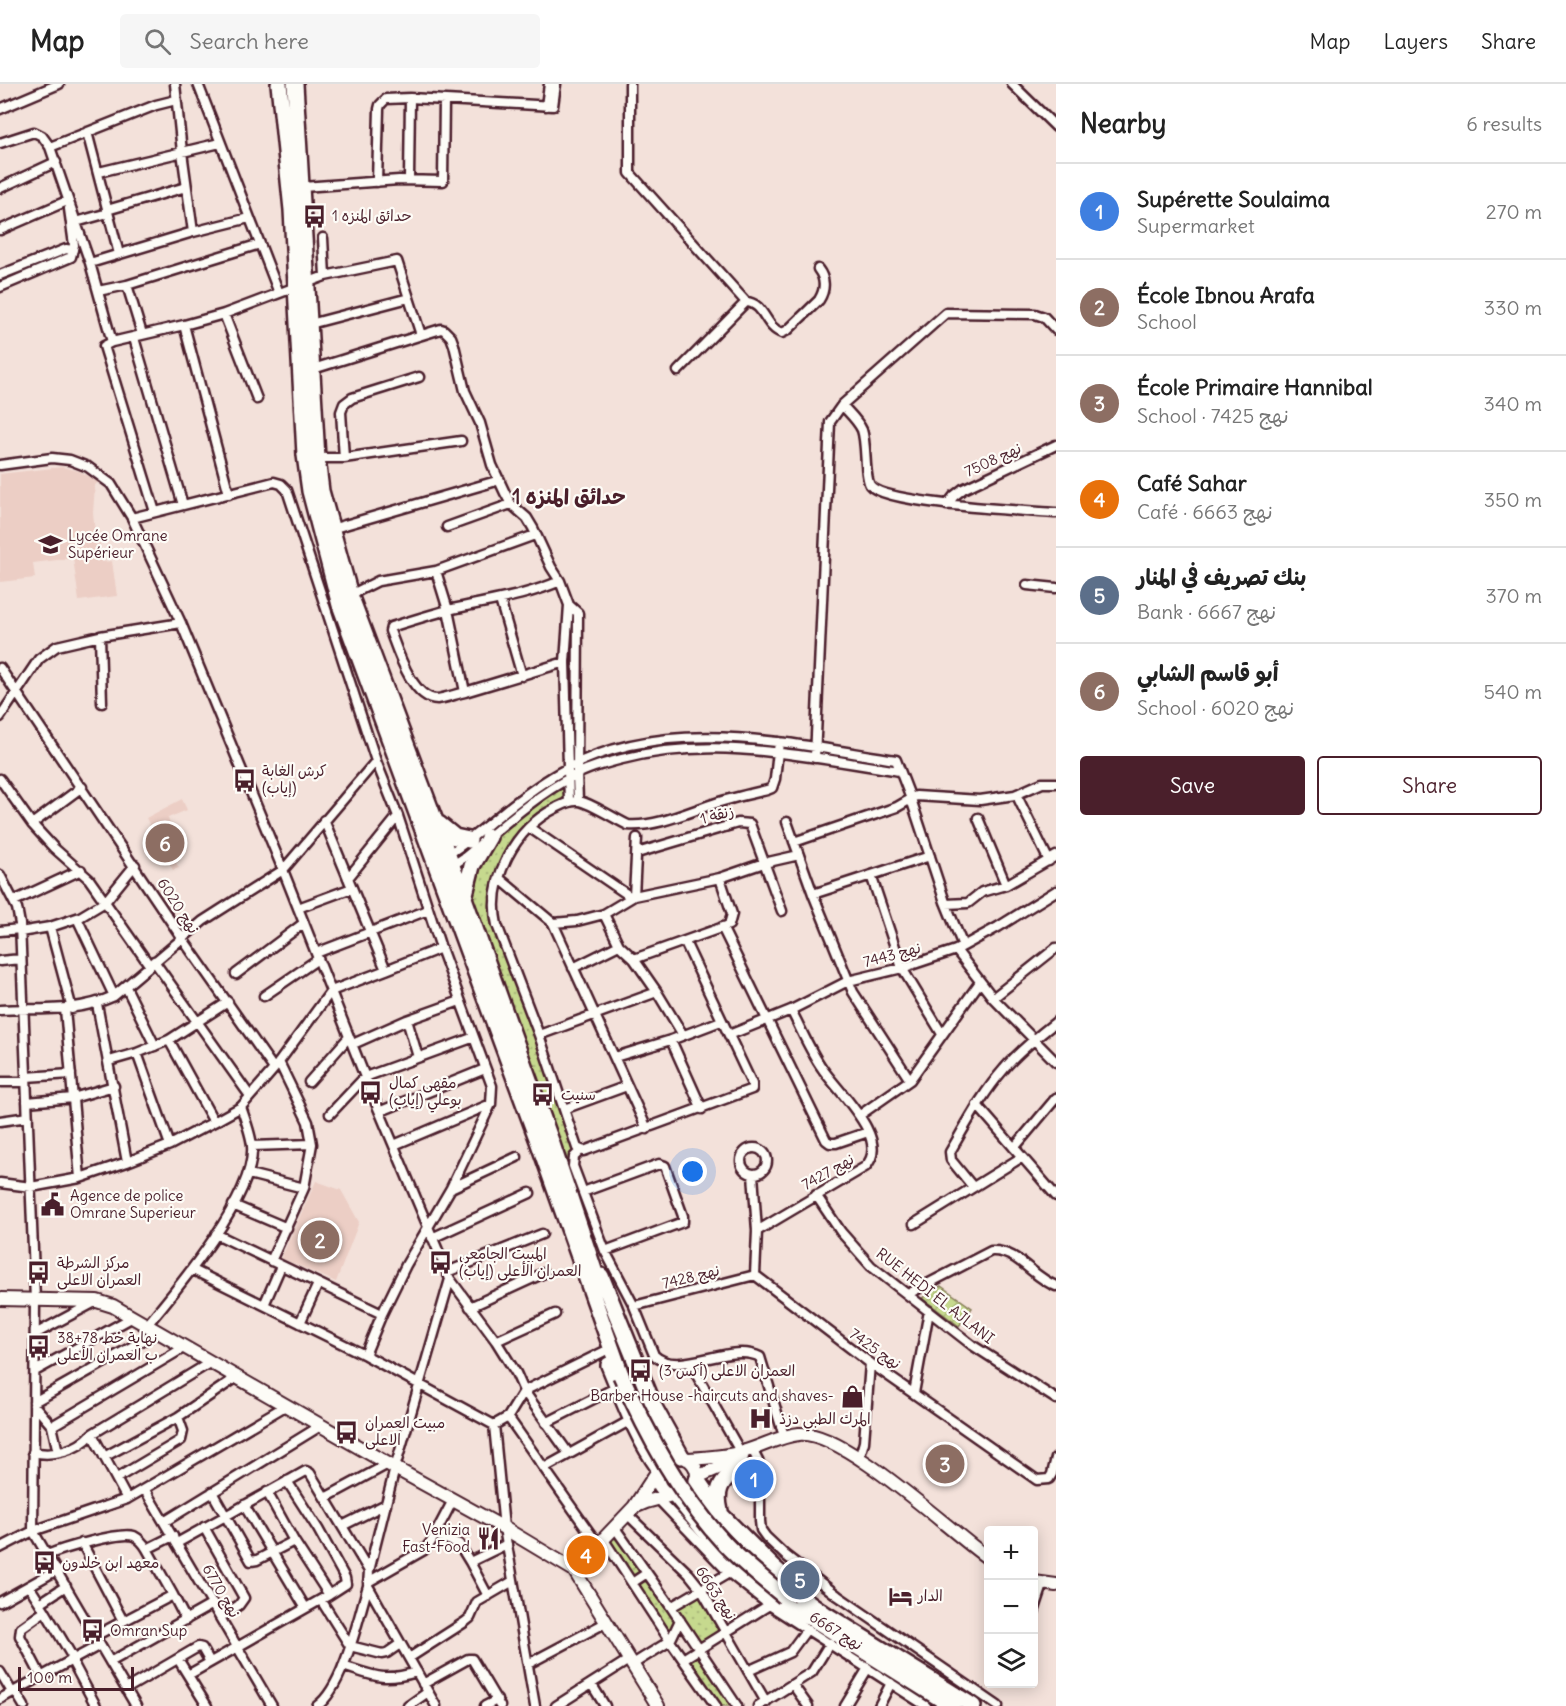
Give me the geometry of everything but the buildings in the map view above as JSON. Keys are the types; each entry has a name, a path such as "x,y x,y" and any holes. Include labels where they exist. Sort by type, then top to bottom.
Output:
{"highway":[{"path":"279,84 301,285 310,324 317,458 321,490 331,529 350,595 435,817 443,863 464,898 586,1263 622,1378 631,1420 658,1470"},
{"path":"296,85 303,188 301,285 305,455 310,491 344,615 443,863 538,1141 586,1263 589,1309 603,1352 693,1489 713,1516 756,1562 817,1622 952,1706"},
{"path":"435,817 448,834 469,840"},
{"path":"464,898 472,866 489,837"},
{"path":"586,1263 604,1281 655,1409 684,1457"},
{"path":"722,1516 718,1502 719,1487 746,1451"},
{"path":"697,1479 722,1516 774,1568 814,1600 817,1622"},
{"path":"674,1496 712,1543 741,1571 795,1613 817,1622 973,1706"}],"street":[{"path":"0,109 47,86 59,84"},
{"path":"175,84 193,232"},
{"path":"198,84 279,293"},
{"path":"549,84 550,106"},
{"path":"550,106 556,84"},
{"path":"630,84 630,173 746,302 758,306 774,330 782,333 788,330 813,307 823,294 823,276 818,269"},
{"path":"1012,84 1056,127"},
{"path":"377,182 380,105 386,99 410,98 550,106"},
{"path":"409,179 410,98"},
{"path":"50,147 156,105 176,100"},
{"path":"303,188 409,179 443,181 444,100"},
{"path":"0,143 34,132 42,136 50,147 90,262 112,342"},
{"path":"87,132 119,254"},
{"path":"99,172 220,143"},
{"path":"0,188 56,162"},
{"path":"76,222 186,187"},
{"path":"0,230 68,203"},
{"path":"0,287 71,257 73,250 68,203"},
{"path":"90,262 249,218"},
{"path":"323,238 326,276"},
{"path":"98,291 127,285 260,244"},
{"path":"0,275 66,249 73,250"},
{"path":"155,512 103,349 104,346 112,342 224,314 326,276 397,261 421,335"},
{"path":"127,285 138,336 183,506"},
{"path":"310,324 409,298"},
{"path":"678,371 746,302"},
{"path":"815,758 830,422 842,405 946,313 1035,314 1044,317 1056,330"},
{"path":"224,314 257,399"},
{"path":"184,325 229,494"},
{"path":"313,369 441,329 451,338 465,391 480,423 486,448 510,504 527,518 560,581 569,605 565,662 567,779 574,801"},
{"path":"344,458 341,412 344,404 352,398 419,376"},
{"path":"842,405 863,432 870,486 889,494 947,505 1056,513"},
{"path":"317,458 344,458 461,441"},
{"name":"نهج 7508","path":"947,505 963,489 1056,445"},
{"path":"0,465 52,458 70,460 88,467 111,484 132,518 181,623 448,1275 496,1341 516,1373 524,1391 569,1454"},
{"path":"331,529 500,480"},
{"path":"132,518 274,482 281,484 287,490 376,761 398,816 441,948 493,1092 491,1104 451,1188 427,1227 382,1314 365,1355"},
{"path":"447,527 510,504"},
{"path":"350,595 372,583 436,570 535,536"},
{"path":"436,570 448,610 465,692"},
{"path":"560,581 500,600 448,610 391,627 390,631 412,683 431,698 438,699 465,692 565,662"},
{"path":"1028,585 1056,588"},
{"path":"500,600 522,676"},
{"path":"569,605 578,613 577,774 574,801"},
{"path":"0,717 39,659 57,646 100,636 181,623"},
{"path":"100,636 102,703"},
{"name":"نهج 6020","path":"0,668 135,865 182,938 276,1066 308,1122 312,1144"},
{"path":"443,863 511,806 568,768 609,752 643,743 677,738 712,737 779,742 896,760 911,799 959,948 993,998 1056,1062"},
{"path":"580,1151 497,925 494,912 495,896 499,878 510,852 530,828 547,813 574,801 628,825 657,822 720,801 772,788 779,742"},
{"path":"443,863 489,837 524,808 567,779 617,760 671,750 736,748 899,771"},
{"path":"0,1010 69,1009 97,1004 114,996 202,921 283,870 376,761"},
{"path":"0,779 32,824 54,848 81,870 197,1021 250,1096"},
{"path":"794,842 897,807 919,795 980,800 1016,795 1042,783 1056,783"},
{"path":"32,824 81,787"},
{"path":"946,904 968,903 982,892 1006,885 1053,858 1019,800"},
{"path":"348,878 398,816"},
{"path":"978,818 1006,885"},
{"path":"324,820 386,970"},
{"name":"زنقة 1","path":"636,853 744,822 750,824 782,911"},
{"path":"787,822 813,894 853,992 910,1080"},
{"path":"530,828 632,897"},
{"path":"632,897 636,838"},
{"path":"553,923 577,921 604,914 632,897 720,878 764,863 799,855"},
{"path":"813,894 930,856"},
{"path":"0,931 50,927 77,918 105,902 135,865"},
{"path":"14,901 81,870"},
{"path":"0,875 17,908 20,931 35,1300 33,1531 136,1706"},
{"path":"870,875 902,968 942,1034"},
{"path":"499,878 553,923 647,1129"},
{"path":"634,959 729,925 732,915 720,878"},
{"path":"298,909 352,888"},
{"name":"نهج 7443","path":"729,1035 792,1010 848,981 902,968 959,948 1056,891"},
{"path":"264,996 317,956 428,910"},
{"path":"604,914 619,945 634,959 683,1035"},
{"path":"77,918 114,996"},
{"path":"236,974 304,923"},
{"path":"50,927 69,1009 71,1074 80,1178"},
{"path":"723,927 826,1140 836,1143 868,1132"},
{"path":"685,942 752,1084 752,1089 647,1129 580,1151 572,1161 605,1251 634,1306 654,1355 664,1362 690,1362 752,1352 760,1357 784,1436"},
{"path":"573,968 619,945"},
{"path":"0,1183 31,1187 80,1178 170,1145 214,1122 241,1107 276,1066 331,991 441,948"},
{"path":"993,998 1056,948"},
{"path":"0,961 21,959"},
{"path":"861,1115 910,1080 980,982"},
{"path":"126,987 155,1046"},
{"path":"538,1035 657,992"},
{"path":"309,1082 351,1041 460,1001"},
{"path":"109,1061 169,1040 228,1002"},
{"path":"97,1004 127,1162"},
{"name":"نهج 7427","path":"757,1231 870,1162 873,1148 861,1115 820,1066 792,1010"},
{"path":"407,1020 418,1057"},
{"path":"615,1057 671,1040 721,1021"},
{"path":"973,1187 950,1156 977,1105 1004,1068 1056,1022"},
{"path":"330,1114 365,1077 472,1038"},
{"path":"169,1040 214,1122"},
{"path":"671,1040 702,1109"},
{"path":"137,1053 170,1145"},
{"path":"381,1111 485,1069"},
{"path":"0,1082 71,1074"},
{"path":"27,1102 73,1098 114,1086"},
{"path":"564,1109 627,1086"},
{"path":"1014,1148 1056,1098"},
{"path":"394,1145 491,1104"},
{"path":"977,1105 1056,1196"},
{"path":"147,1325 193,1270 249,1174 252,1146 241,1107"},
{"path":"0,1121 28,1117"},
{"path":"252,1146 312,1144 304,1188 271,1261"},
{"path":"451,1188 517,1157"},
{"path":"914,1224 1022,1157"},
{"path":"583,1192 659,1164 665,1166 683,1216 683,1222 605,1251"},
{"path":"249,1174 304,1188"},
{"path":"753,1174 757,1231 755,1275"},
{"path":"432,1238 530,1193"},
{"name":"RUE HEDI EL AJLANI","path":"816,1195 841,1232 871,1266 972,1345 1056,1399"},
{"path":"233,1205 287,1228"},
{"path":"216,1234 382,1314"},
{"path":"448,1275 542,1234"},
{"path":"908,1294 991,1251 1008,1254 1056,1286"},
{"path":"264,1305 281,1266"},
{"path":"193,1270 365,1355 494,1425"},
{"path":"470,1307 544,1273"},
{"path":"317,1706 337,1682 350,1646 368,1584 392,1466 418,1384 448,1275"},
{"name":"نهج 7428","path":"634,1306 755,1275"},
{"name":"نهج 7425","path":"755,1275 870,1363 1037,1480 1049,1479 1056,1458"},
{"path":"300,1323 318,1284"},
{"path":"0,1299 97,1301 133,1317 574,1570 658,1706"},
{"path":"35,1334 97,1301"},
{"path":"914,1393 929,1311"},
{"path":"496,1341 555,1314"},
{"path":"34,1371 133,1317"},
{"path":"34,1404 158,1332"},
{"path":"52,1426 185,1347"},
{"path":"494,1425 508,1417 524,1391 603,1352"},
{"path":"33,1452 50,1454 78,1445 92,1434 211,1362"},
{"path":"690,1362 746,1451 760,1465 760,1521 761,1530 766,1537 785,1555 838,1596 998,1706"},
{"path":"859,1459 864,1442 870,1363"},
{"path":"104,1457 178,1417 237,1377"},
{"path":"546,1423 622,1378"},
{"path":"34,1404 52,1426 58,1452"},
{"path":"0,1548 33,1531 127,1499 287,1405"},
{"path":"117,1478 181,1440 183,1431 178,1417"},
{"path":"508,1417 544,1468 632,1582 716,1706"},
{"path":"544,1468 631,1420"},
{"path":"164,1522 322,1425"},
{"path":"494,1425 504,1528 535,1706"},
{"path":"92,1434 127,1499"},
{"path":"630,1510 658,1499 690,1492 697,1479 746,1451 784,1436 815,1435 830,1440 859,1459 984,1555"},
{"path":"574,1570 602,1543 630,1510 665,1460 746,1451"},
{"path":"684,1457 693,1464 697,1479"},
{"path":"325,1498 392,1466"},
{"path":"658,1470 660,1486 674,1496"},
{"path":"147,1549 204,1527 304,1471 308,1471 369,1571"},
{"path":"188,1675 346,1584 345,1578 318,1529 287,1481"},
{"name":"نهج 6770","path":"145,1490 272,1706"},
{"path":"212,1492 251,1561 254,1562 294,1541"},
{"path":"267,1492 350,1646 382,1654 400,1644"},
{"name":"نهج 6667","path":"658,1499 729,1573 769,1605 817,1622 831,1642 891,1683 910,1702 926,1706"},
{"path":"368,1584 416,1556 431,1542 453,1500"},
{"path":"244,1504 306,1607"},
{"path":"342,1526 386,1504"},
{"name":"نهج 6663","path":"630,1510 701,1589 748,1671 762,1704"},
{"path":"204,1527 244,1598 239,1605 221,1617"},
{"path":"615,1528 737,1706"},
{"path":"47,1555 82,1544 128,1535 137,1538 147,1549 186,1620"},
{"path":"435,1535 459,1544 488,1596"},
{"path":"82,1544 123,1621"},
{"path":"470,1562 507,1544"},
{"path":"0,1602 57,1570"},
{"path":"632,1582 647,1573"},
{"path":"671,1607 729,1573"},
{"path":"409,1658 465,1622 470,1618 475,1604 513,1581"},
{"path":"368,1584 436,1706"},
{"path":"1038,1601 1044,1584"},
{"path":"29,1586 72,1659 92,1705"},
{"path":"40,1676 19,1632 66,1586"},
{"path":"95,1636 173,1595"},
{"path":"110,1662 213,1604"},
{"path":"683,1659 769,1605"},
{"path":"556,1706 670,1641 680,1620"},
{"path":"528,1664 607,1622"},
{"path":"748,1671 790,1652 817,1622"},
{"path":"762,1704 812,1672 831,1642"},
{"path":"0,1700 100,1645"},
{"path":"126,1689 200,1647 210,1662"},
{"path":"178,1659 207,1706"},
{"path":"423,1684 470,1659 475,1661 498,1703 485,1706"},
{"path":"343,1666 391,1679 417,1672"},
{"path":"845,1706 868,1668"},
{"path":"0,1672 24,1706"},
{"path":"879,1706 891,1683"},
{"path":"592,1685 604,1706"},
{"path":"793,1685 808,1706"},
{"path":"408,1706 428,1692"}],"shaded area":[{"name":"Lycée Omrane Supérieur","path":"62,467 79,471 99,482 95,485 93,513 95,532 98,532 102,562 112,561 117,596 79,601 73,558 33,563 35,578 0,582 0,474"},
{"path":"182,799 187,810 168,818 170,824 165,827 180,859 176,862 179,868 173,870 146,818"},
{"path":"316,1181 341,1190 359,1222 336,1282 281,1258"}],"green space":[{"path":"565,781 566,798 545,810 508,850 500,864 495,877 492,915 578,1160 566,1164 468,898 471,879 492,838"},
{"path":"941,1286 972,1308 959,1326 922,1298"},
{"path":"616,1534 644,1572 633,1579 608,1543"},
{"path":"647,1576 675,1619 669,1634 636,1583"},
{"path":"699,1593 720,1630 700,1643 676,1607"},
{"path":"698,1651 735,1706 721,1706 688,1659"}],"place":[{"name":"حدائق المنزه 1","path":"314,216"},
{"name":"Lycée Omrane Supérieur","path":"50,545"},
{"name":"كرش الغابة (إياب)","path":"244,780"},
{"name":"أبو قاسم الشابي","path":"165,843"},
{"name":"مقهى كمال بوعلي (إياب)","path":"371,1092"},
{"name":"سنيت","path":"543,1095"},
{"name":"Agence de police Omrane Superieur","path":"52,1205"},
{"name":"École Ibnou Arafa","path":"320,1240"},
{"name":"المبيت الجامعي العمران الأعلى (إياب)","path":"441,1263"},
{"name":"مركز الشرطة العمران الاعلى","path":"39,1272"},
{"name":"نهاية خط 78+38 ب العمران الأعلى","path":"39,1347"},
{"name":"العمران الاعلى (أكس 3)","path":"641,1371"},
{"name":"Barber House -haircuts and shaves-","path":"852,1396"},
{"name":"المرك الطبي دزذ","path":"761,1419"},
{"name":"مبيت العمران الاعلى","path":"347,1432"},
{"name":"École Primaire Hannibal","path":"945,1464"},
{"name":"Supérette Soulaima","path":"754,1479"},
{"name":"Venizia Fast-Food","path":"488,1539"},
{"name":"Café Sahar","path":"586,1555"},
{"name":"معهد ابن خلدون","path":"44,1563"},
{"name":"بنك تصريف في المنار","path":"800,1580"},
{"name":"الدار","path":"900,1596"},
{"name":"Omran Sup","path":"92,1631"}],"district":[{"name":"حدائق المنزه 1","path":"569,497"}]}
